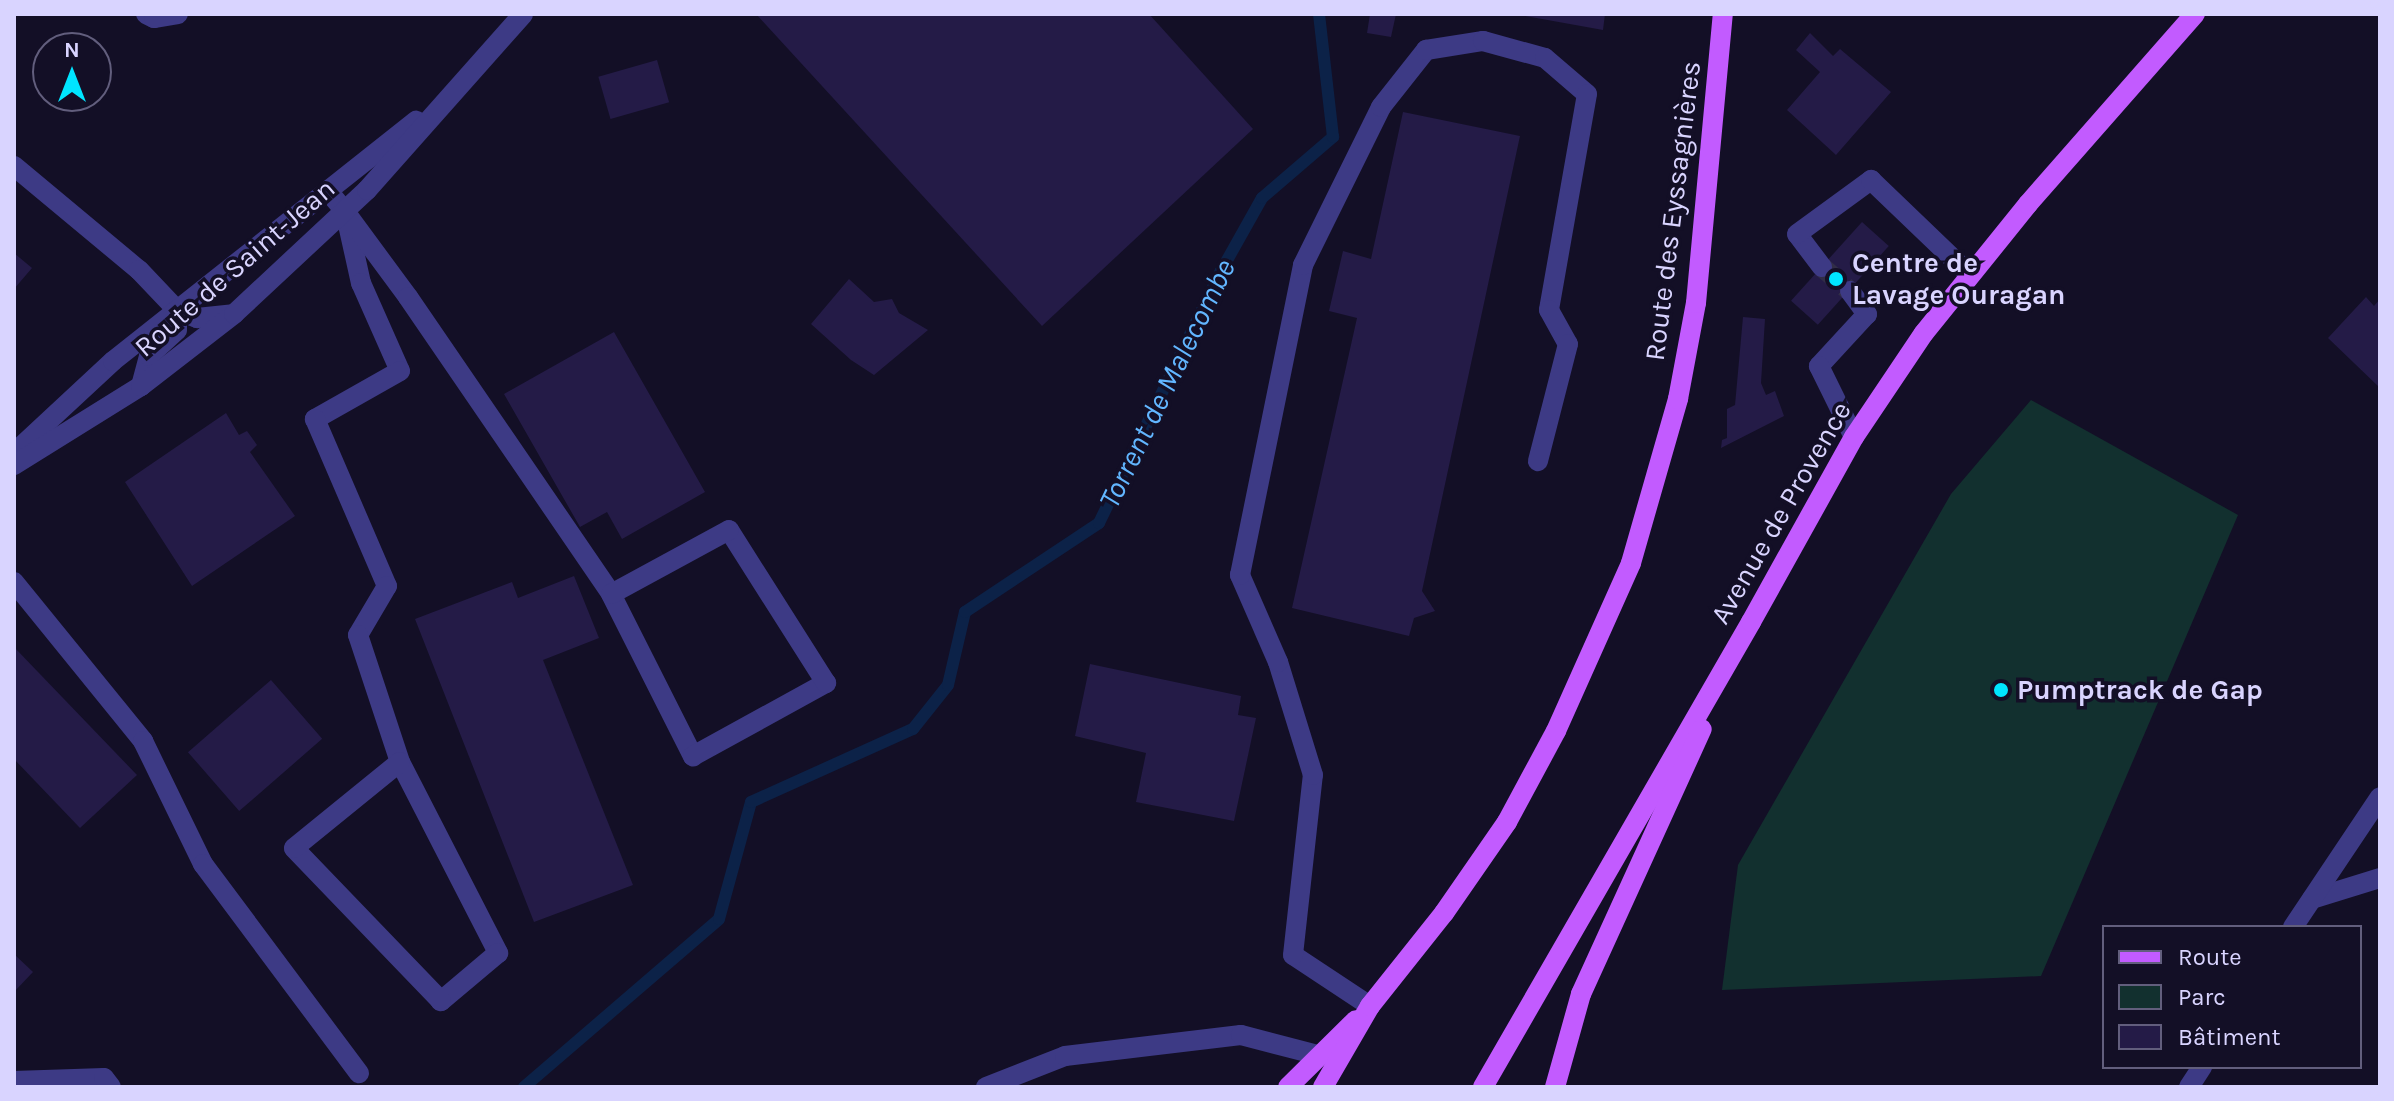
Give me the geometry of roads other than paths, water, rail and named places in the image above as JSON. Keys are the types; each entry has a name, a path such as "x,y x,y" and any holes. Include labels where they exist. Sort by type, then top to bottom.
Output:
{"main road":[{"name":"Route des Eyssagnières","path":"1288,1087 1370,1006 1444,913 1507,822 1599,643 1631,563 1674,414 1696,303 1723,14"},
{"name":"Avenue de Provence","path":"1483,1087 1854,437 1924,333 1970,275 2028,204 2195,14"},
{"path":"1555,1087 1581,994 1751,622"},
{"name":"Route des Eyssagnières","path":"1323,1087 1370,1006"}],"street":[{"path":"146,14 154,18 178,14"},
{"name":"Route de Saint-Jean","path":"14,465 141,386 234,314 345,211 523,14"},
{"path":"1370,1006 1293,955 1313,775 1278,662 1240,575 1303,265 1381,107 1426,50 1483,41 1545,58 1587,94 1549,310 1568,344 1538,461"},
{"name":"Route de Saint-Jean","path":"14,453 113,361 466,80"},
{"path":"14,166 139,270 177,310 197,318 234,314"},
{"path":"1822,267 1797,234 1871,180 1970,275"},
{"path":"328,191 408,297 611,594 693,756 826,683 729,530 611,594"},
{"path":"345,211 361,283 400,371 315,419 387,586 358,635 400,762 498,953 441,1001 294,848 400,762"},
{"path":"1850,291 1867,314 1819,366 1854,437"},
{"path":"141,386 149,356 177,330 177,310"},
{"path":"14,582 143,741 203,864 359,1073"},
{"path":"2294,925 2380,797"},
{"path":"2312,899 2380,878"},
{"path":"986,1087 1065,1056 1241,1035 1318,1055"},
{"path":"2189,1087 2201,1069"},
{"path":"14,1081 104,1078 111,1087"}],"waterway":[{"name":"Torrent de Malecombe","path":"524,1087 719,919 751,802 913,729 948,685 965,612 1099,523 1221,271 1262,198 1333,137 1319,14"}],"tunnel":[{"path":"1822,267 1850,291"}],"place":[{"name":"Centre de Lavage Ouragan","path":"1836,279"},
{"name":"Pumptrack de Gap","path":"2001,690"}]}
